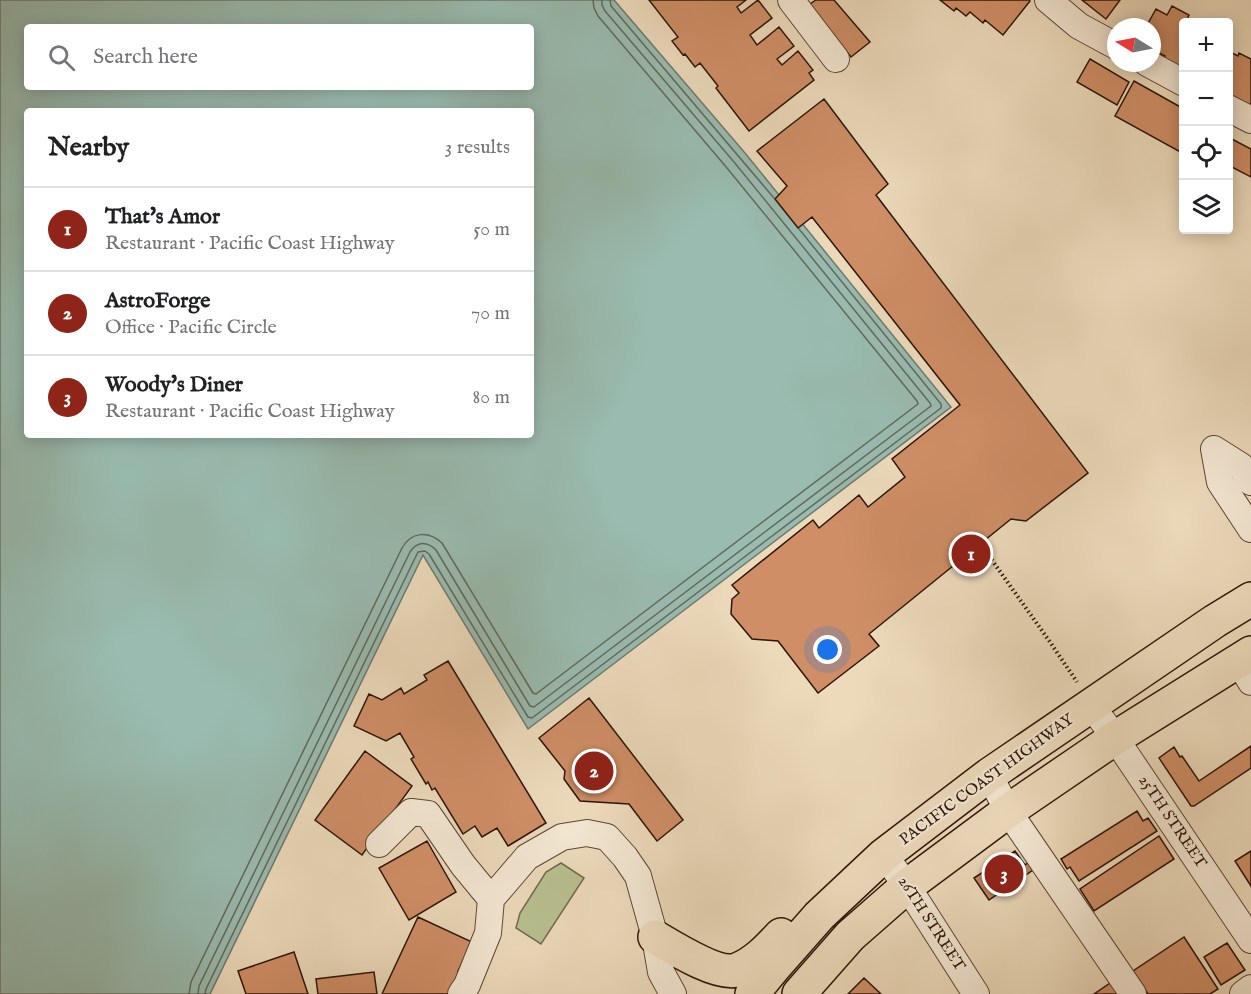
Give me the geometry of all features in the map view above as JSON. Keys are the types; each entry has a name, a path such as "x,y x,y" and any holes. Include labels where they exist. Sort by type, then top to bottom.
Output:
{"highway":[{"name":"PACIFIC COAST HIGHWAY","path":"752,994 819,916 884,855 989,775 1215,621 1251,599"},
{"path":"805,992 850,936 907,886 1008,811 1115,738 1247,666"},
{"path":"655,937 692,958 722,970 735,971 760,957 842,869 854,863 884,855"}],"street":[{"path":"791,0 836,59"},
{"path":"1048,0 1079,26 1107,41"},
{"path":"1161,71 1179,80"},
{"path":"1233,111 1251,120"},
{"path":"1251,482 1241,466 1214,448 1220,482 1251,529"},
{"name":"25TH STREET","path":"1091,705 1251,940"},
{"path":"989,775 1008,811 1133,994"},
{"path":"379,844 411,812 428,814 463,865 491,899"},
{"path":"461,994 467,985 488,933 491,899 527,857 562,837 587,833 607,837 638,876 655,937 661,972 673,994"},
{"name":"26TH STREET","path":"884,855 907,886 976,994"},
{"path":"1243,994 1251,988"}],"path":[{"path":"989,556 1060,655 1091,705"}],"green space":[{"path":"561,863 584,878 541,944 516,928 520,913 546,872"}],"water":[{"path":"0,0 614,0 745,153 951,407 528,729 423,555 210,994 0,994"}],"building":[{"path":"649,0 746,0 737,7 741,13 758,0 772,18 750,35 757,45 779,27 794,46 777,59 782,65 798,51 813,70 809,73 814,80 749,131 700,63 695,67 672,41 678,37"},
{"path":"816,0 834,0 870,42 851,57 810,4"},
{"path":"940,0 1030,1 1003,35 985,20 983,23 970,12 966,16 956,8 954,11"},
{"path":"1082,0 1120,0 1106,19"},
{"path":"1172,6 1189,15 1188,18 1179,18 1179,69 1163,61 1165,56 1161,54 1161,18 1151,18 1156,9 1167,15"},
{"path":"1239,53 1251,59 1251,103 1249,107 1233,99 1233,54 1238,56"},
{"path":"1090,59 1107,69 1107,72 1112,72 1129,82 1117,105 1077,82"},
{"path":"1134,81 1179,106 1179,151 1115,116"},
{"path":"824,99 888,184 876,195 1088,473 1026,521 1011,519 869,634 879,646 818,693 778,641 752,639 731,614 732,599 739,593 732,585 813,520 819,528 859,495 868,507 905,477 892,459 960,405 812,217 798,228 775,199 787,186 757,151"},
{"path":"1233,140 1251,149 1251,177 1233,168"},
{"path":"448,661 546,823 508,846 497,828 482,837 475,826 463,834 435,788 432,790 428,782 426,784 411,759 414,757 400,733 386,741 354,726 369,694 382,700 401,688 404,694 427,680 424,675"},
{"path":"589,698 683,820 657,841 629,804 580,801 564,779 565,771 539,738"},
{"path":"1251,746 1251,768 1194,806 1191,806 1159,758 1174,747 1199,781"},
{"path":"365,751 412,786 362,855 315,820"},
{"path":"1137,811 1143,821 1148,818 1157,831 1079,881 1070,867 1067,869 1061,859"},
{"path":"1159,836 1174,859 1094,911 1080,889"},
{"path":"427,841 456,892 409,920 379,868"},
{"path":"1015,851 1025,865 1029,862 1033,870 989,900 974,878"},
{"path":"1251,851 1251,886 1235,861"},
{"path":"418,917 472,942 458,971 461,972 450,994 382,994"},
{"path":"1184,937 1218,989 1210,994 1148,994 1133,971"},
{"path":"1227,943 1245,970 1221,985 1204,957"},
{"path":"294,952 308,994 246,994 238,971"},
{"path":"374,972 377,994 318,994 316,979"},
{"path":"864,978 881,994 848,994"},
{"path":"1113,981 1121,994 1094,994"}],"place":[{"name":"That's Amor","path":"971,554"},
{"name":"AstroForge","path":"594,771"},
{"name":"Woody's Diner","path":"1004,874"}]}
